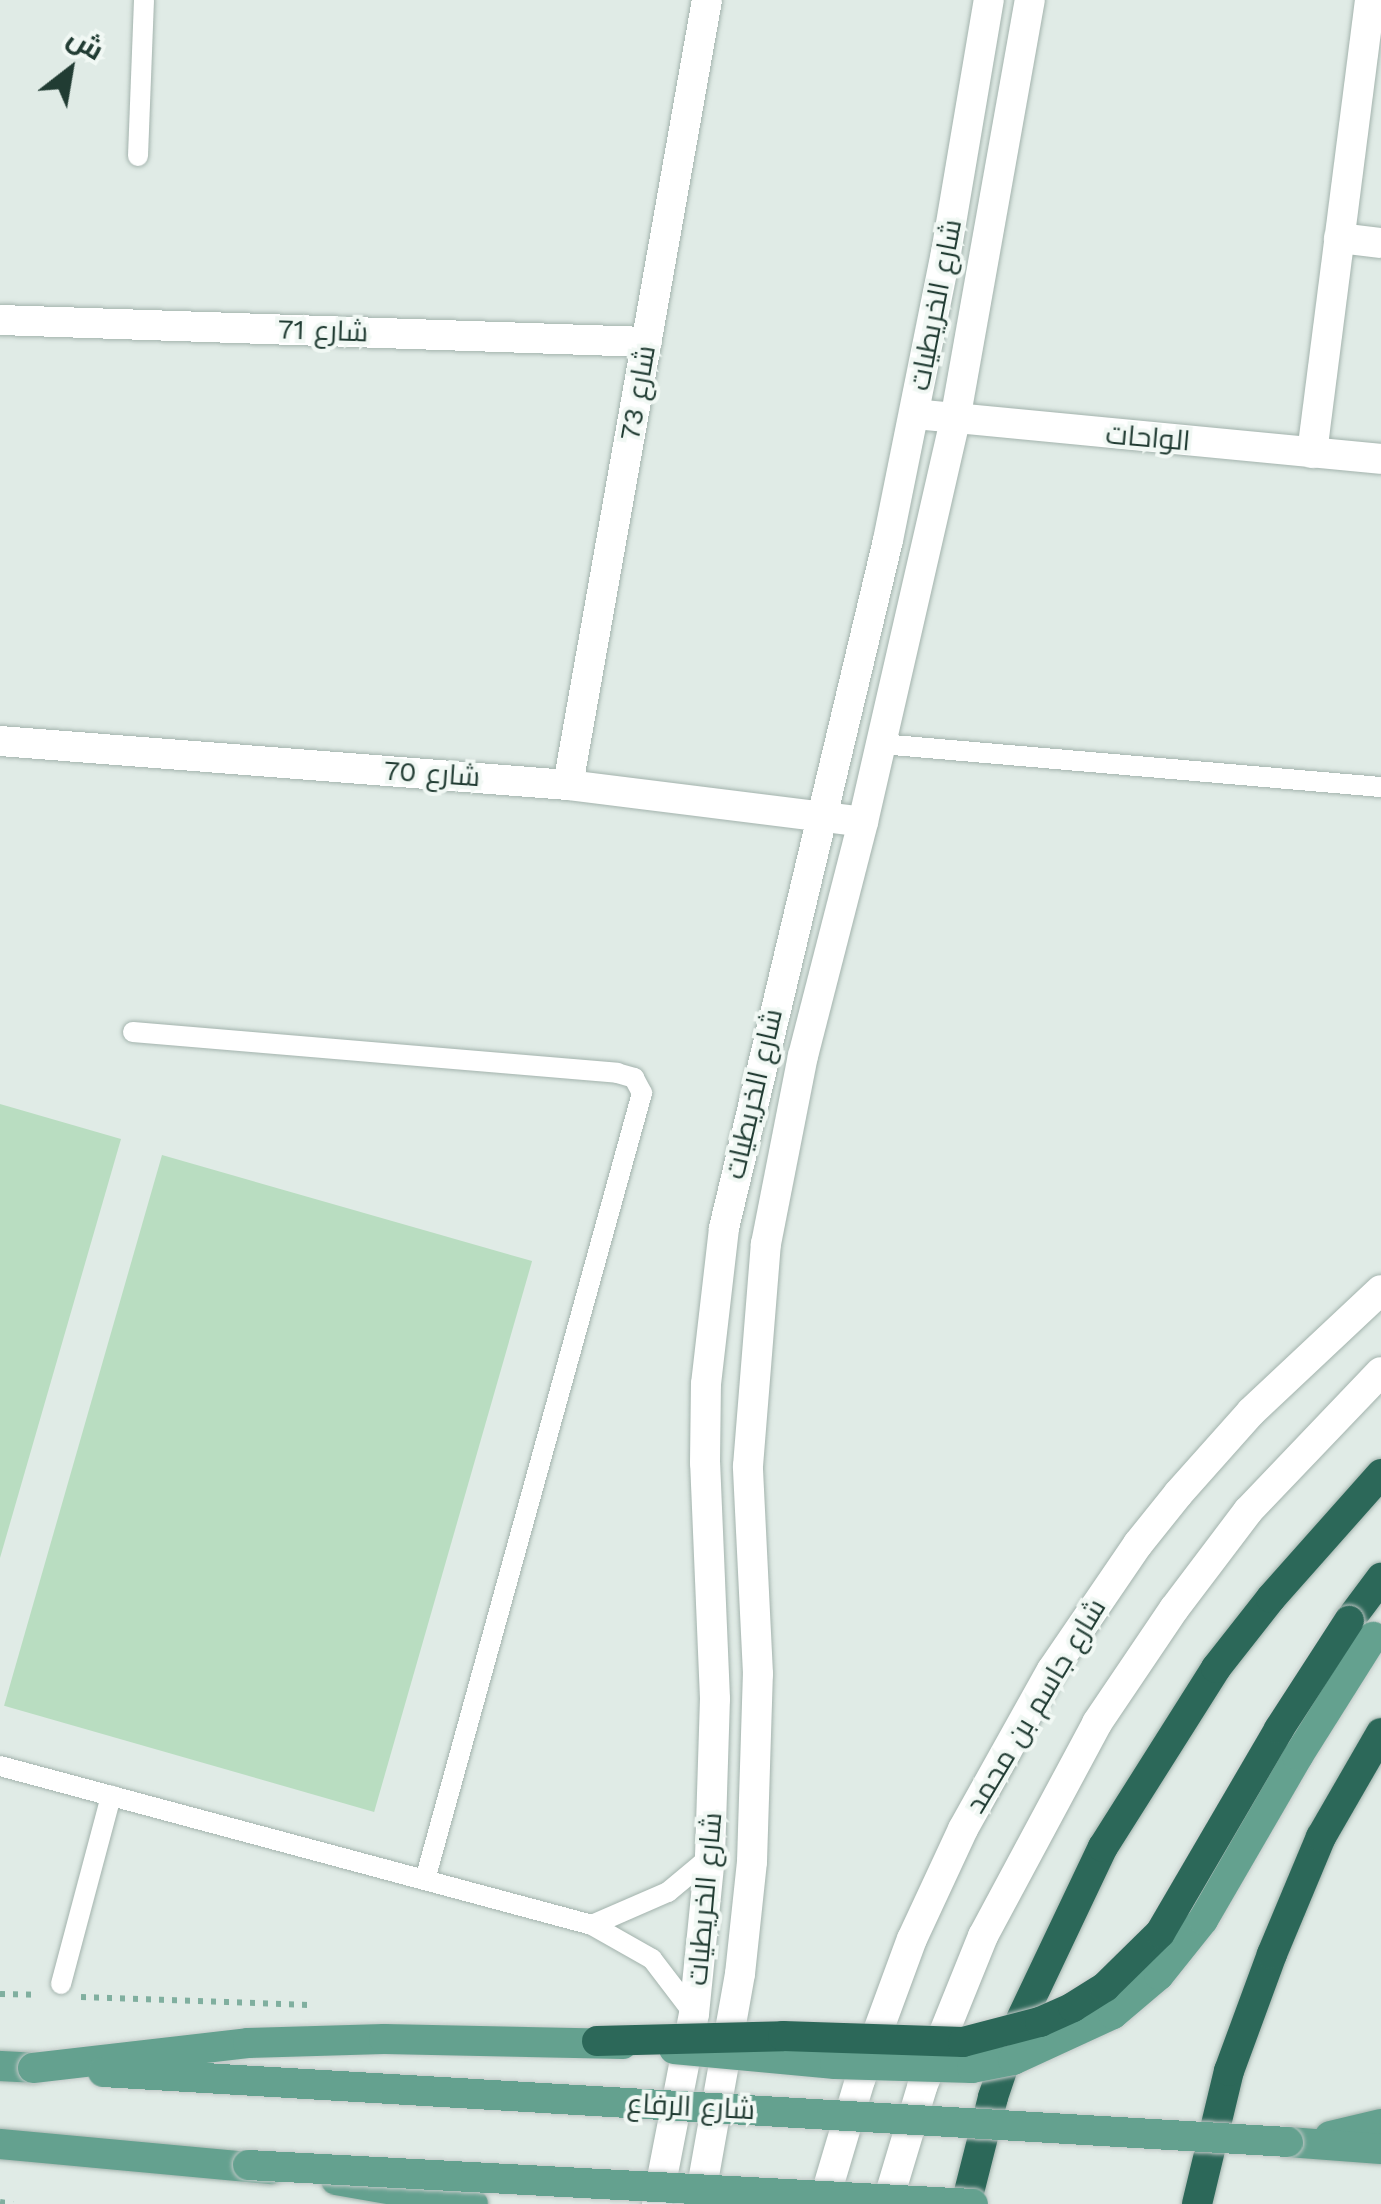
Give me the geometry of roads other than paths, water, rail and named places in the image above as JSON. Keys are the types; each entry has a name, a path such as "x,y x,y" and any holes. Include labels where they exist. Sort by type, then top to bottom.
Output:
{"highway":[{"path":"969,2204 992,2097 1015,2032 1103,1847 1216,1668 1271,1598 1381,1474"},
{"path":"597,2041 783,2036 962,2042 1040,2022 1072,2007 1105,1987 1160,1934 1278,1730 1368,1628 1381,1578"},
{"path":"1197,2204 1229,2071 1272,1954 1322,1838 1381,1734"}],"main road":[{"path":"32,2068 248,2043 597,2041"},
{"name":"شارع الرفاع","path":"0,2066 1381,2149"},
{"path":"1295,2142 1381,2124"},
{"path":"0,2144 248,2164 969,2204"},
{"path":"248,2164 473,2204"}],"street":[{"name":"شارع 73","path":"568,785 707,0"},
{"name":"شارع الخريطيات","path":"657,2204 694,2014 710,1856 715,1699 705,1463 713,1306 740,1151 824,816 915,414 989,0"},
{"name":"شارع الخريطيات","path":"700,2204 738,1992 752,1862 758,1674 748,1466 762,1282 781,1153 882,744 955,420 1030,0"},
{"path":"1312,453 1370,0"},
{"path":"1340,238 1381,243"},
{"name":"شارع 71","path":"0,320 646,342"},
{"name":"الواحات","path":"915,414 1381,459"},
{"name":"شارع 70","path":"0,740 568,785 863,822"},
{"name":"شارع جاسم بن محمد","path":"823,2204 860,2080 912,1939 963,1829 1052,1670 1138,1544 1178,1494 1251,1412 1381,1290"},
{"path":"887,2204 922,2087 983,1936 1097,1723 1174,1609 1248,1512 1381,1372"}],"lane":[{"path":"138,156 144,0"},
{"path":"882,744 1381,787"},
{"path":"133,1032 618,1073 634,1078 642,1092 425,1880"},
{"path":"0,1766 592,1925 652,1959 694,2014"},
{"path":"61,1984 112,1796"},
{"path":"592,1925 644,1906 710,1856"}]}
